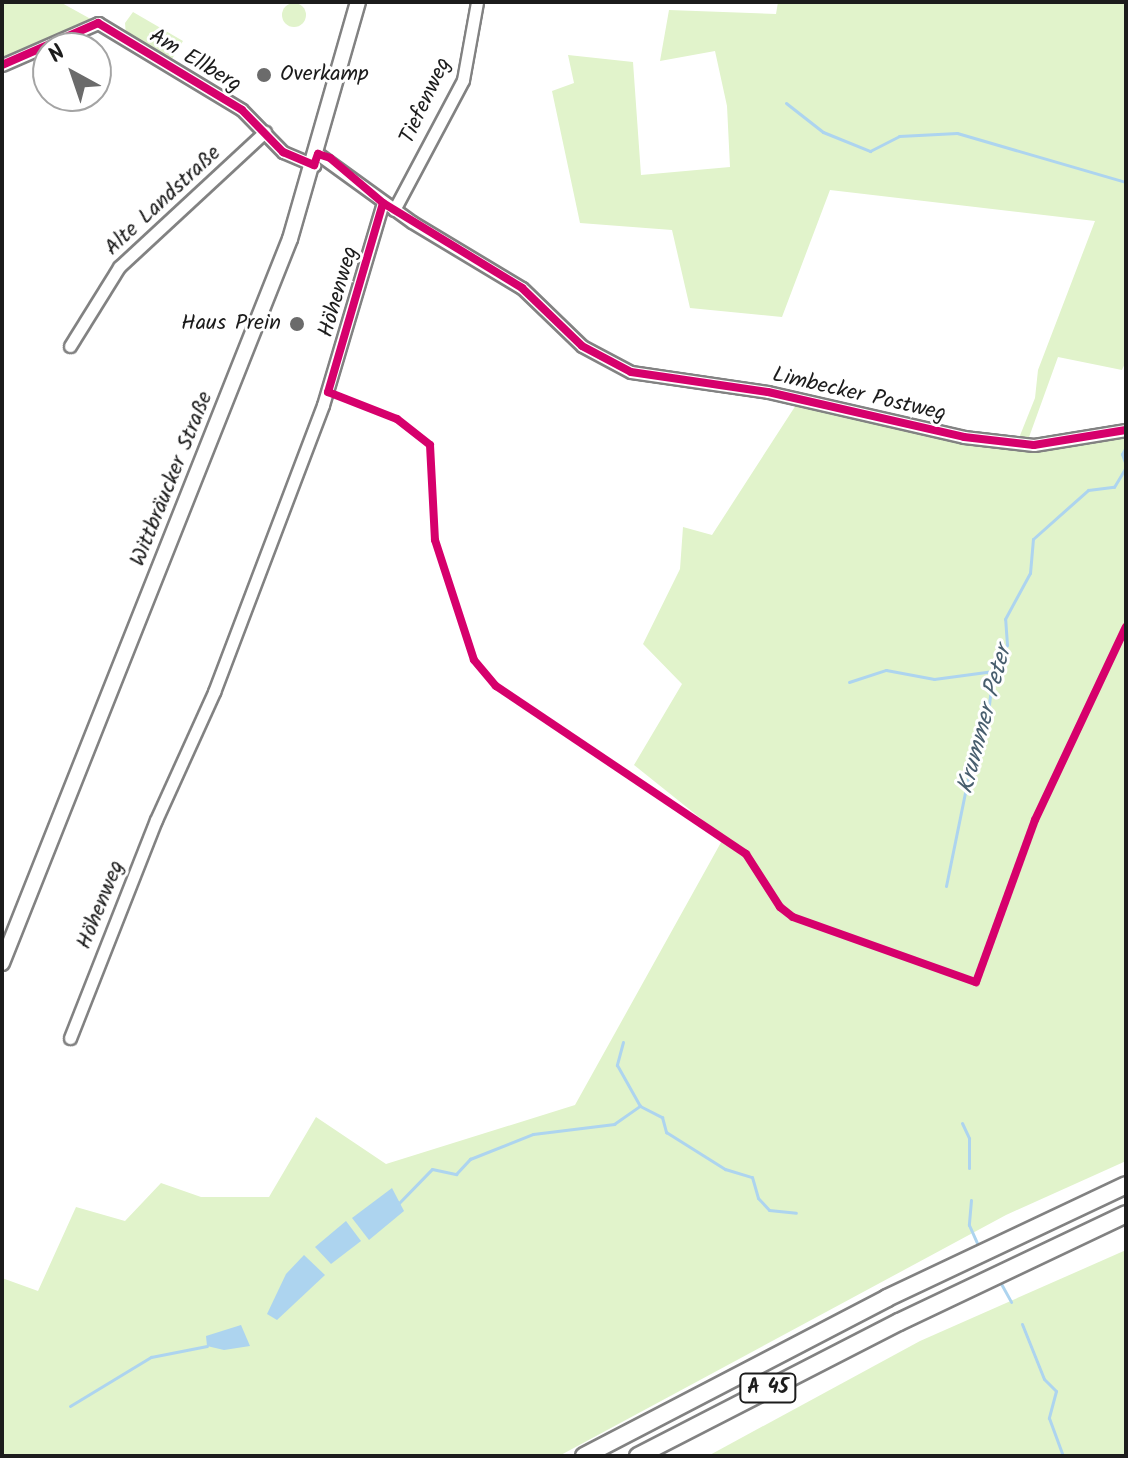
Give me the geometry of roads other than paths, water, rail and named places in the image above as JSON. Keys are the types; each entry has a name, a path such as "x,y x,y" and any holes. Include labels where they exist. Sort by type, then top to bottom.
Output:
{"highway":[{"name":"A 45","path":"584,1456 887,1298 1126,1185"},
{"name":"A 45","path":"638,1456 899,1322 1126,1214"}],"main road":[{"name":"Wittbräucker Straße","path":"2,963 255,332 316,160 358,2"}],"street":[{"name":"Tiefenweg","path":"388,206 463,80 477,2"},
{"name":"Am Ellberg","path":"2,65 98,23 242,110 283,152 316,160"},
{"name":"Alte Landstraße","path":"70,346 119,267 265,132"},
{"name":"Limbecker Postweg","path":"316,160 522,288 596,355 652,378 768,392 964,437 1034,445 1126,430"},
{"name":"Höhenweg","path":"70,1038 156,820 214,692 323,405 388,206"}],"water":[{"path":"392,1188 404,1211 369,1240 352,1218"},
{"path":"346,1221 361,1241 331,1264 315,1247"},
{"path":"304,1255 325,1275 277,1320 267,1314 286,1274"},
{"path":"241,1325 250,1346 224,1350 207,1346 206,1336"}],"waterway":[{"path":"786,103 823,132 870,151 899,136 957,133 1126,182"},
{"name":"Krummer Peter","path":"1126,447 1122,454 1126,465"},
{"name":"Krummer Peter","path":"946,886 979,724 988,713 993,671 1007,645 1005,619 1030,573 1033,539 1088,490 1114,487 1126,467"},
{"path":"849,682 886,670 934,679 993,671"},
{"path":"623,1042 617,1065 640,1106"},
{"path":"397,1205 432,1169 456,1174 470,1159 533,1134 614,1124 640,1106 662,1117 666,1132 725,1169 752,1177 758,1198 769,1210 796,1213"},
{"path":"962,1123 969,1138 969,1168"},
{"path":"971,1200 969,1225 980,1250"},
{"path":"999,1280 1011,1302"},
{"path":"1022,1324 1044,1379 1056,1391 1049,1418 1063,1456"},
{"path":"70,1406 151,1357 207,1346"}],"place":[{"name":"Overkamp","path":"264,75"},
{"name":"Haus Prein","path":"297,324"}]}
